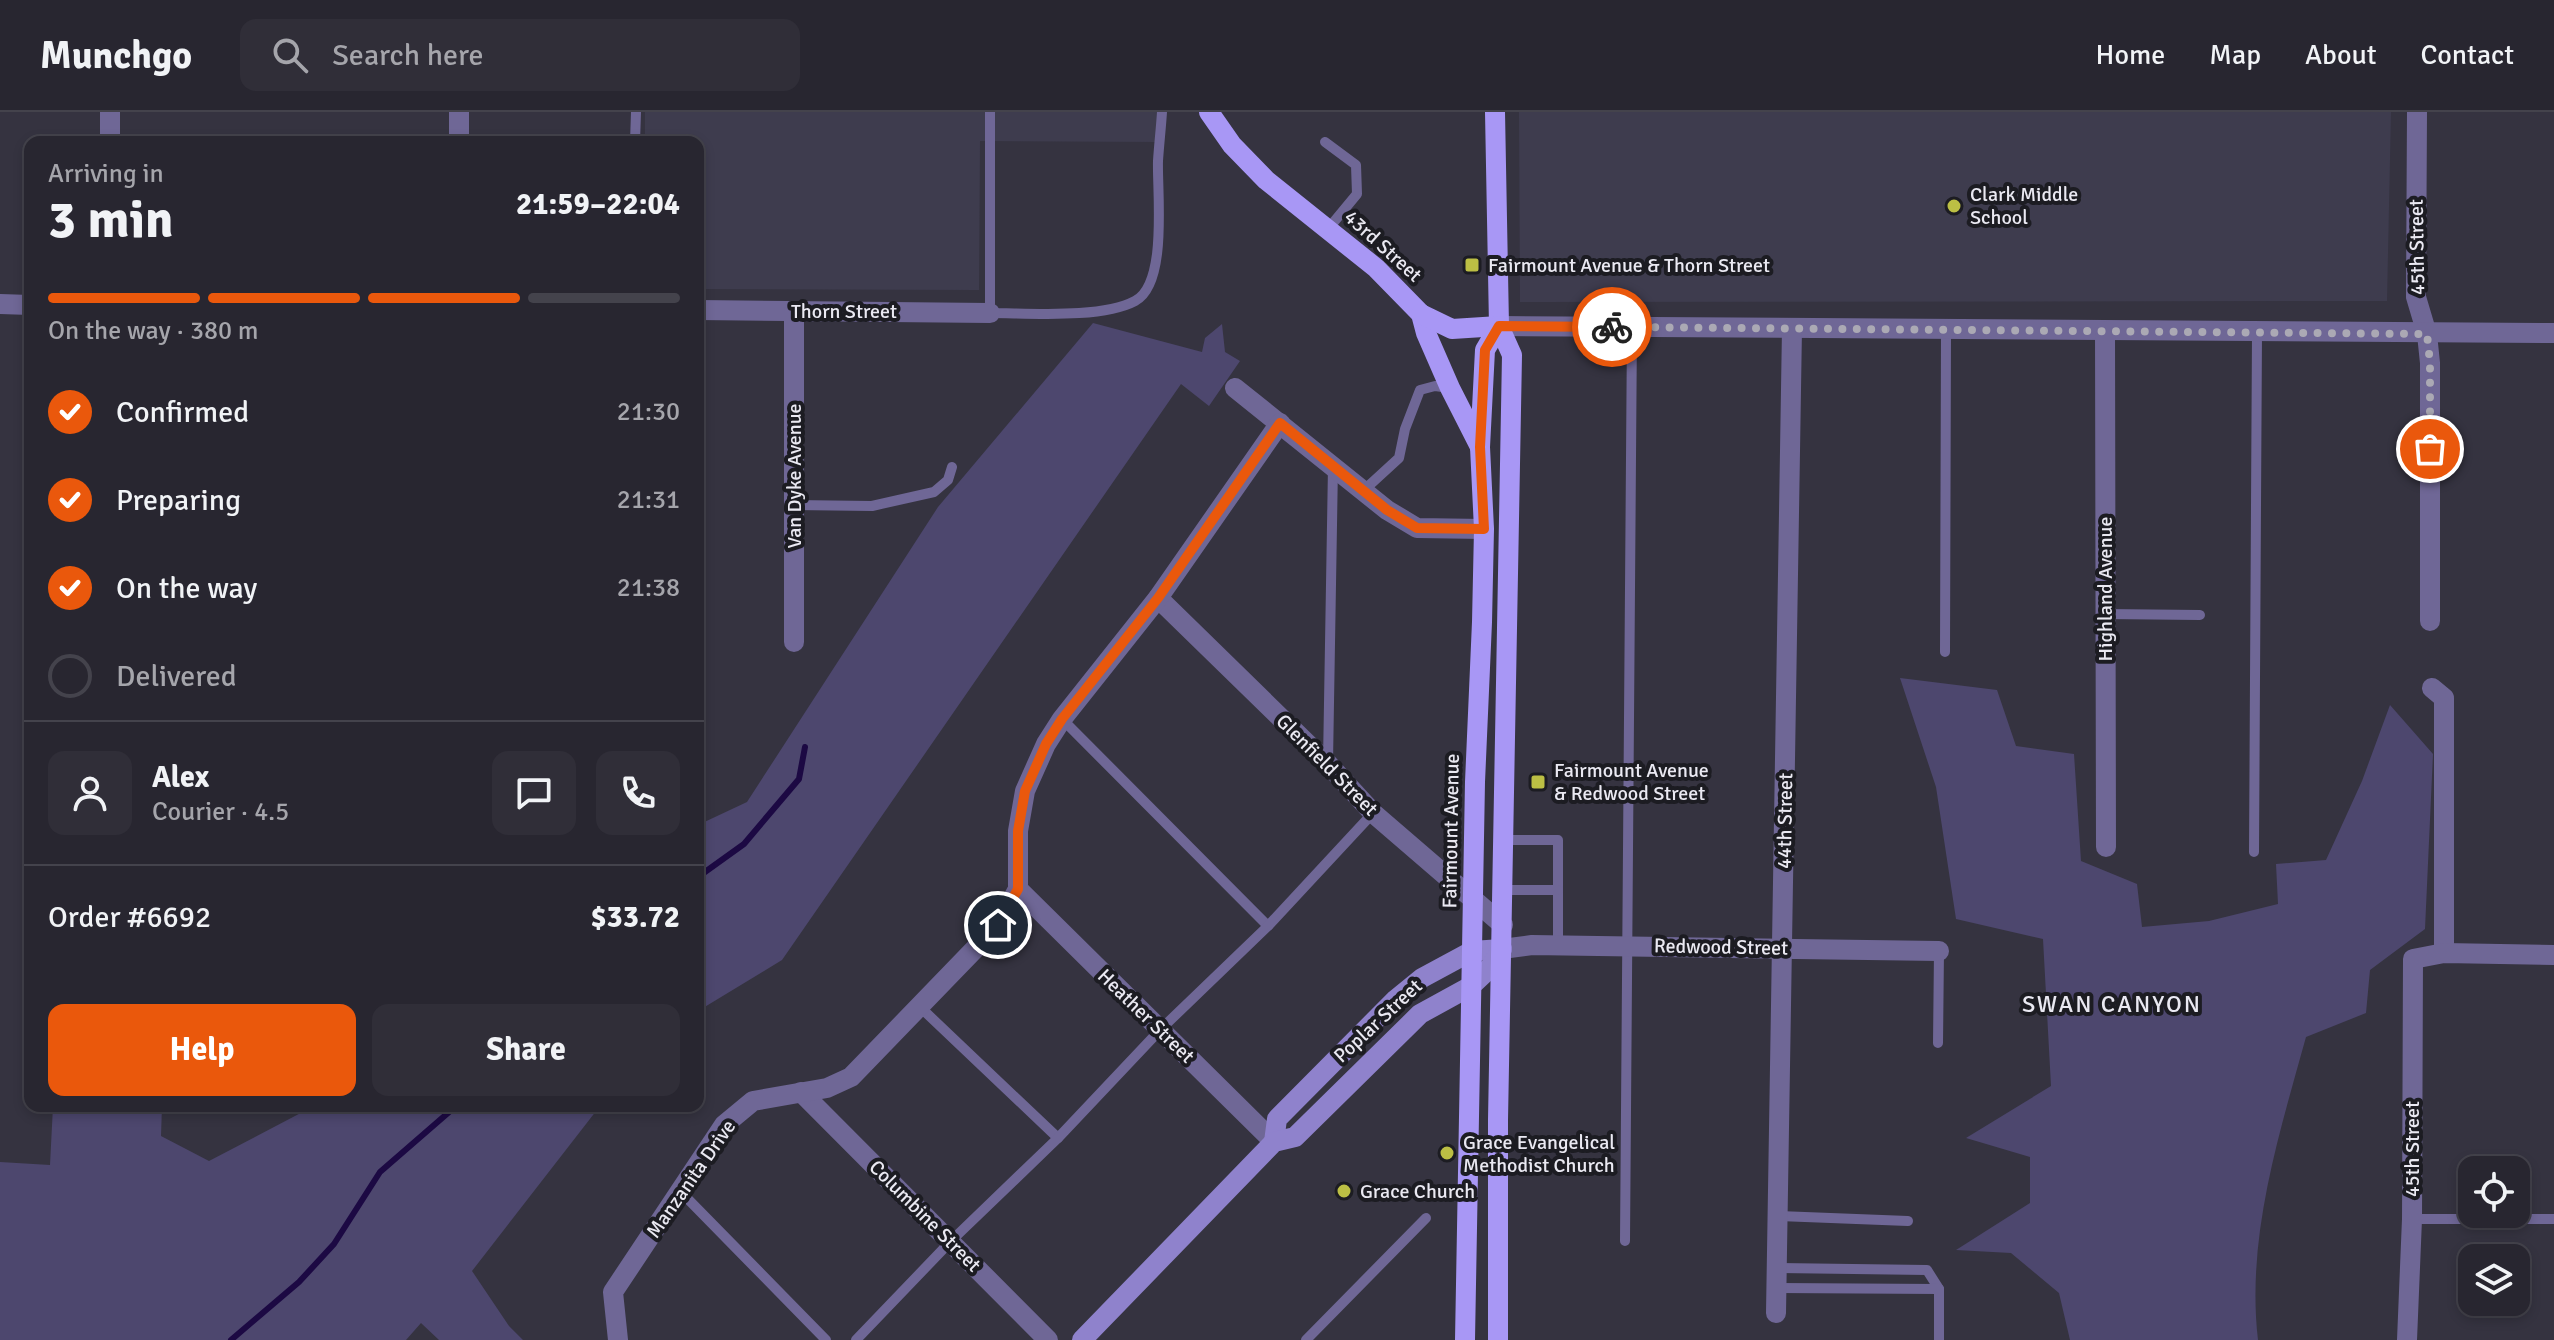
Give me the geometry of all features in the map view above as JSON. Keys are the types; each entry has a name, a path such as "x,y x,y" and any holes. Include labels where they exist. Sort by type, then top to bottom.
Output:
{"main road":[{"name":"43rd Street","path":"1209,112 1232,145 1266,180 1376,268 1421,314 1450,388 1480,447"},
{"name":"Fairmount Avenue","path":"1495,112 1499,326 1512,355 1498,1120 1498,1340"},
{"path":"1421,314 1452,329 1499,326"},
{"name":"Fairmount Avenue","path":"1465,1340 1475,782 1484,529 1480,447 1485,350 1499,326"}],"street":[{"path":"110,112 110,136"},
{"path":"459,112 459,136"},
{"name":"45th Street","path":"2417,112 2416,297 2427,334 2430,363 2430,621"},
{"path":"0,304 24,305"},
{"name":"Thorn Street","path":"704,310 990,313"},
{"name":"Van Dyke Avenue","path":"794,311 794,642"},
{"path":"1499,326 2554,333"},
{"name":"44th Street","path":"1776,1313 1792,328"},
{"name":"Highland Avenue","path":"2105,331 2106,847"},
{"path":"1235,388 1387,510 1417,528 1484,529"},
{"name":"Manzanita Drive","path":"618,1340 613,1292 724,1125 753,1101 827,1088 851,1077 998,925 1018,889 1018,831 1025,791 1046,744 1062,719 1158,598 1280,423"},
{"name":"Glenfield Street","path":"1158,598 1328,764 1373,813 1503,925"},
{"path":"2432,688 2444,698 2444,953 2554,955"},
{"name":"Heather Street","path":"1018,889 1274,1142"},
{"name":"Redwood Street","path":"1502,949 1558,945 1939,951"},
{"name":"Poplar Street","path":"1274,1142 1277,1119 1395,1000 1422,978 1472,951 1502,949"},
{"name":"Poplar Street","path":"1082,1340 1274,1142 1295,1137 1420,1014 1471,986 1488,970 1502,949"},
{"name":"45th Street","path":"2407,1340 2412,1219 2413,959 2444,953"},
{"name":"Columbine Street","path":"801,1092 1048,1340"}],"lane":[{"path":"635,136 636,112"},
{"path":"990,112 990,313 1057,314 1108,309 1138,300 1151,282 1158,250 1158,160 1162,112"},
{"path":"1325,142 1356,165 1357,194 1328,229"},
{"path":"1625,1241 1632,327"},
{"path":"1945,652 1946,330"},
{"path":"2254,852 2257,332"},
{"path":"1363,491 1399,458 1409,416 1420,390 1435,386 1450,388"},
{"path":"1328,764 1333,466"},
{"path":"793,505 872,506 934,492 948,480 952,467"},
{"path":"2105,614 2200,615"},
{"path":"1062,719 1268,926"},
{"path":"856,1340 950,1242 1058,1138 1160,1030 1268,926 1373,813"},
{"path":"1504,840 1558,840 1558,945"},
{"path":"1504,890 1558,890"},
{"path":"1938,1043 1939,951"},
{"path":"920,1007 1058,1138"},
{"path":"681,1192 826,1340"},
{"path":"1779,1216 1908,1221"},
{"path":"1306,1340 1426,1218"},
{"path":"2412,1219 2554,1219"},
{"path":"1778,1278 1927,1270 1939,1289 1939,1340"},
{"path":"1778,1278 1939,1289"}],"shaded area":[{"path":"645,112 1157,112 1158,142 980,141 979,290 704,289 704,136 645,136"},
{"name":"Clark Middle School","path":"1519,112 2391,112 2387,301 1520,302"},
{"path":"1093,323 1202,352 1205,338 1222,324 1225,352 1240,361 1209,406 1181,384 782,960 704,1007 704,822 747,802 938,507"},
{"path":"1900,678 1997,690 2016,746 2074,754 2081,861 2137,884 2142,927 2209,921 2278,904 2276,864 2326,860 2362,781 2390,705 2433,754 2425,929 2370,970 2366,1013 2306,1037 2267,1187 2257,1263 2258,1340 2070,1340 2059,1293 2011,1253 1956,1250 2030,1203 2030,1157 1966,1138 2051,1086 2043,939 1956,919 1936,787"},
{"path":"53,1112 162,1112 161,1136 209,1161 303,1112 595,1112 472,1271 509,1326 523,1340 439,1340 421,1323 406,1340 0,1340 0,1162 50,1165"}],"waterway":[{"path":"704,873 744,844 799,779 805,747"},
{"path":"231,1340 299,1282 334,1244 380,1172 449,1112"}],"way so far":[{"path":"1612,327 2427,334 2430,449"}],"place":[{"name":"Clark Middle School","path":"1954,206"},
{"name":"Fairmount Avenue & Thorn Street","path":"1472,265"},
{"name":"Fairmount Avenue & Redwood Street","path":"1538,782"},
{"name":"Grace Evangelical Methodist Church","path":"1447,1153"},
{"name":"Grace Church","path":"1344,1191"}],"district":[{"name":"SWAN CANYON","path":"2112,1004"}],"route":[{"path":"998,925 1018,889 1018,831 1025,791 1046,744 1062,719 1158,598 1280,423 1387,510 1417,528 1484,529 1480,447 1485,350 1499,326 1612,327"}]}
